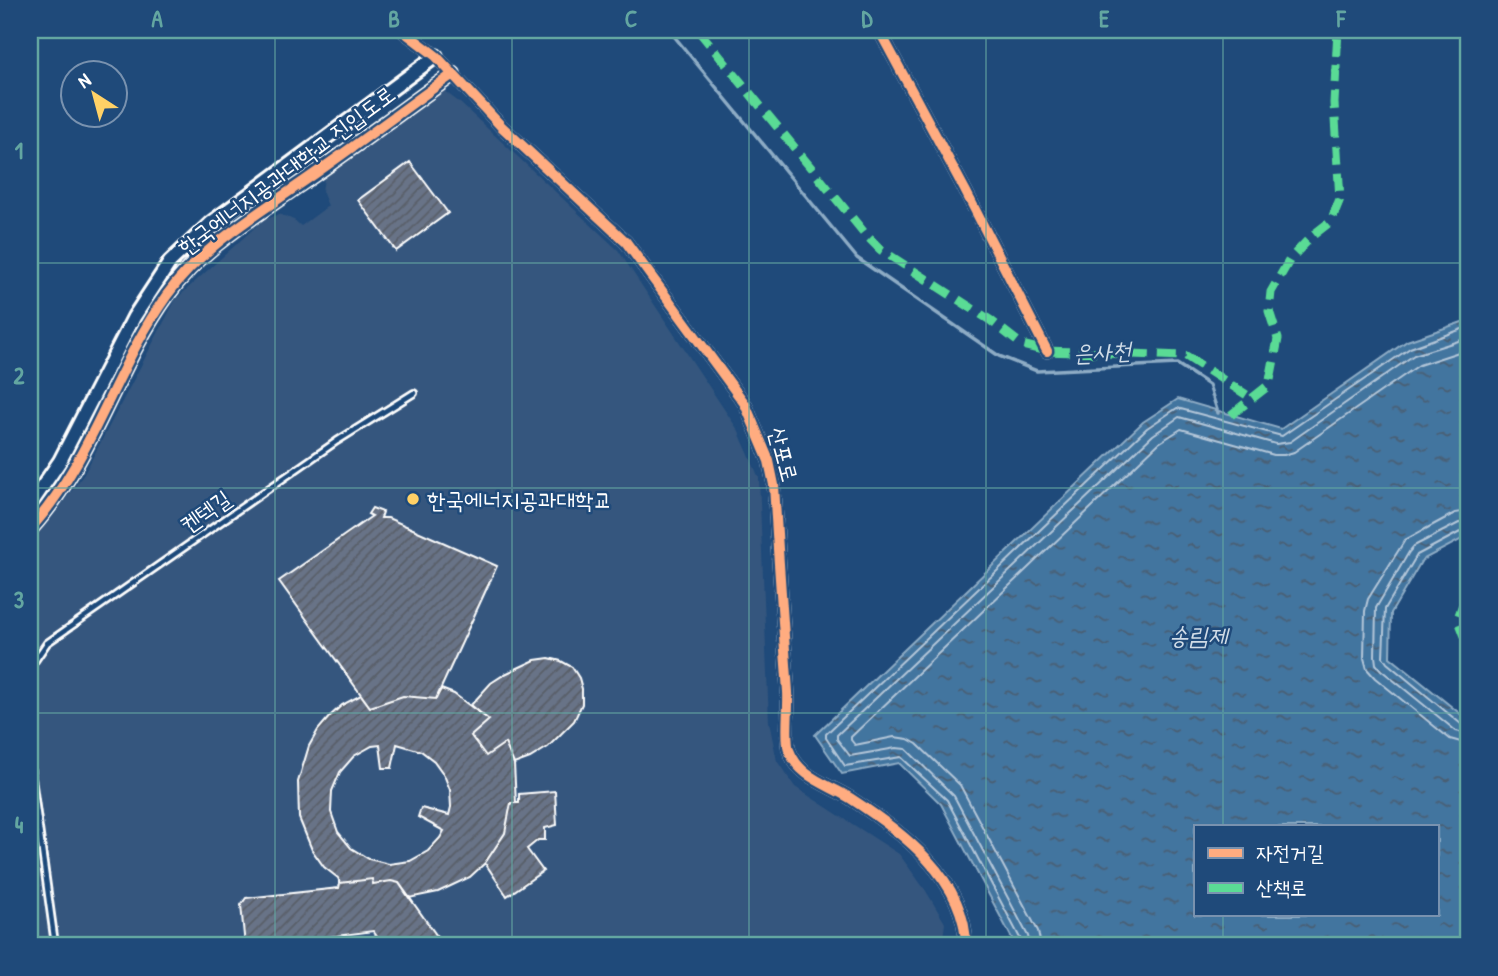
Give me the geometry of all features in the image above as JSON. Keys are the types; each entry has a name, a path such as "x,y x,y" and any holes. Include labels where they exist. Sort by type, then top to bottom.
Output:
{"street":[{"name":"산포로","path":"402,30 436,56 501,126 626,242 745,404 769,461 774,485 789,704 789,750 807,776 849,797 914,843 949,888 966,928 966,946"},
{"path":"879,30 1047,351"},
{"name":"한국에너지공과대학교 진입도로","path":"30,505 60,461 134,317 170,262 211,223 436,56"},
{"name":"한국에너지공과대학교 진입도로","path":"30,529 74,470 144,333 185,271 208,249 453,74"}],"lane":[{"name":"켄텍길","path":"30,672 47,643 337,441 415,393"},
{"path":"30,764 55,944"},
{"path":"49,946 67,943 79,946"}],"shaded area":[{"name":"한국에너지공과대학교","path":"443,90 618,250 738,430 759,478 769,722 777,761 795,787 899,854 945,923 942,946 30,946 30,541 51,519 84,474 176,299 262,221 279,214 301,226 328,206 322,191 325,173"}],"water":[{"name":"송림제","path":"1462,322 1468,323 1468,536 1422,560 1391,613 1390,657 1468,720 1468,946 1016,946 941,804 899,763 842,774 815,735 1143,422 1178,399 1281,429 1407,341"}],"building":[{"path":"410,162 448,213 396,251 358,200"},
{"path":"372,508 383,512 381,518 388,518 497,566 436,699 403,696 370,707 279,581 372,516 368,514"},
{"path":"549,658 572,667 579,678 582,704 574,721 548,747 530,758 514,764 505,743 486,756 471,736 489,720 471,705 491,683 505,674 535,660"},
{"path":"441,689 454,694 489,720 471,736 486,756 505,743 514,764 516,803 511,803 505,833 485,863 470,877 438,892 409,898 399,883 391,881 373,884 372,879 340,883 312,850 299,818 298,782 309,746 330,716 342,705 361,695 370,707 403,696 436,699","holes":["397,744 421,751 434,761 444,775 450,790 451,807 449,815 421,808 418,817 444,831 428,851 410,861 389,864 369,859 351,848 338,832 331,812 332,791 340,772 354,756 372,746 380,745 383,768 392,768"]},
{"path":"555,791 557,825 545,828 545,840 538,840 527,849 543,871 507,896 485,863 505,833 511,803 519,803 519,794"},
{"path":"372,879 373,884 391,881 399,883 444,946 384,946 373,931 313,939 314,946 245,946 241,905 246,898 339,888 340,883"}],"waterway":[{"name":"은사천","path":"669,30 857,258 999,356 1037,371 1177,364 1209,385 1218,413"}],"marked path":[{"path":"698,30 881,250 990,320 1022,345 1047,351 1186,356 1253,399"},
{"path":"1231,415 1269,385 1278,339 1269,311 1271,292 1290,259 1331,221 1340,199 1334,103 1338,30"},
{"path":"1468,600 1458,618 1468,644"}],"cycle path":[{"path":"402,30 436,56 501,126 626,242 745,404 769,461 774,485 788,692 789,750 807,774 870,811 927,859 943,878 955,899 963,922 966,946"},
{"path":"879,30 1047,351"},
{"path":"30,529 70,474 148,324 180,278 227,235 453,74"}],"place":[{"name":"한국에너지공과대학교","path":"413,499"}]}
